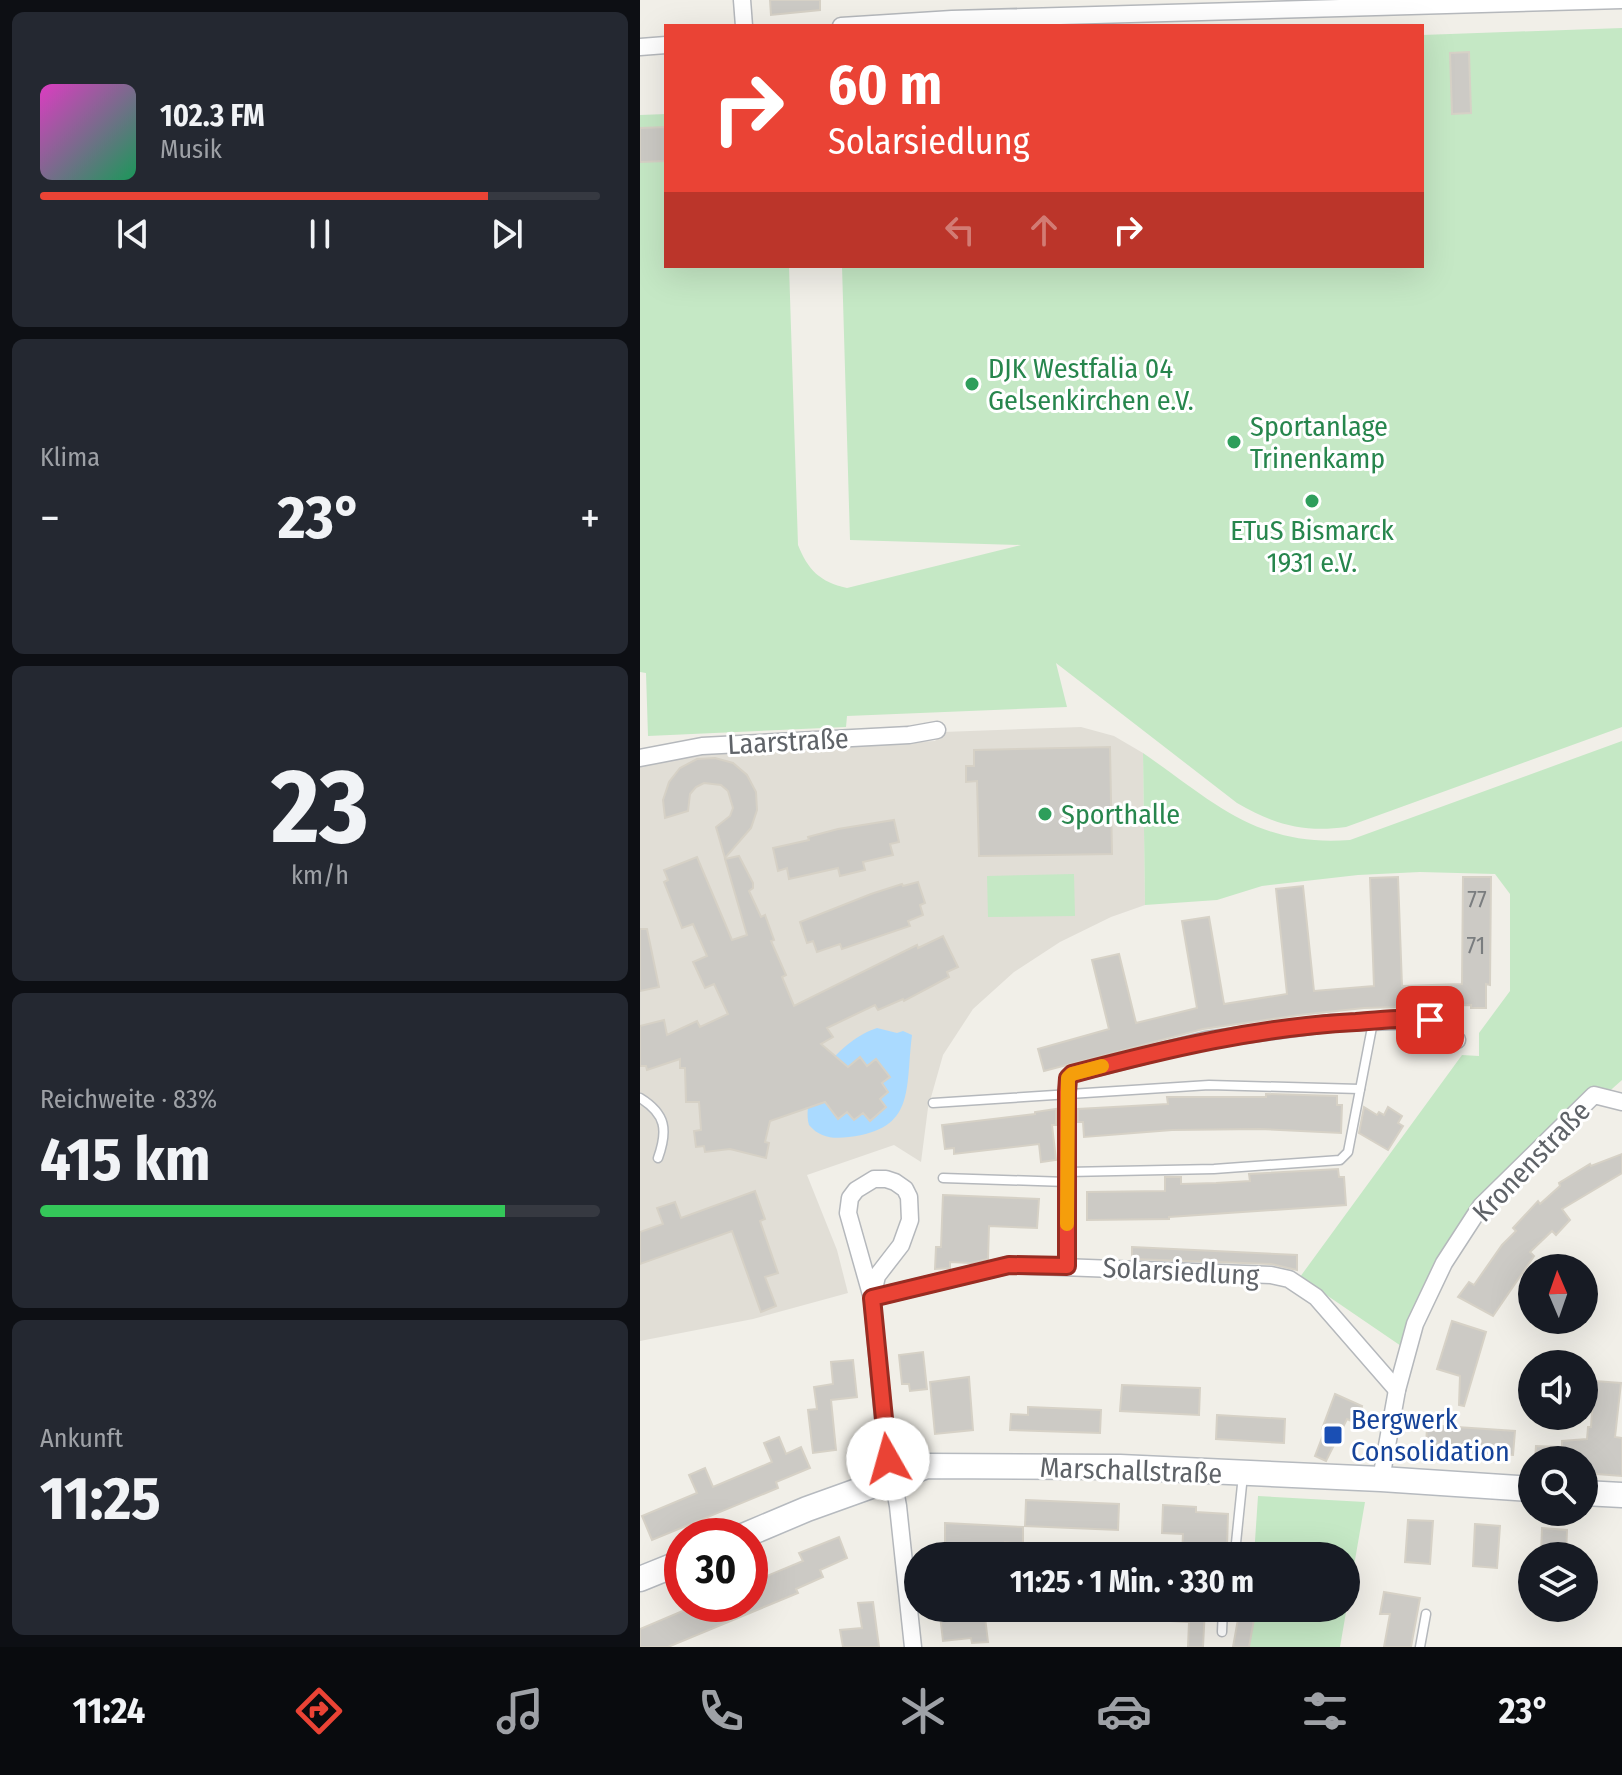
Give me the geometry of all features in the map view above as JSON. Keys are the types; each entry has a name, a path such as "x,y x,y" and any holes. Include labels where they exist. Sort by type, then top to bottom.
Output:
{"street":[{"path":"742,0 744,24"},
{"path":"873,24 952,19 1622,0"},
{"path":"640,47 664,45"},
{"name":"Laarstraße","path":"640,758 702,746 909,735 937,730"},
{"path":"1067,1266 1067,1092 1068,1078 1072,1074 1157,1051 1244,1033 1373,1021 1430,1020 1457,1040"},
{"name":"Kronenstraße","path":"1381,1479 1397,1390 1415,1324 1444,1263 1481,1206 1594,1095 1622,1102"},
{"path":"872,1298 877,1276 901,1245 910,1220 909,1197 905,1189 886,1179 864,1183 850,1198 849,1206 850,1221 872,1298 885,1438 898,1506 913,1647"},
{"name":"Solarsiedlung","path":"872,1298 1009,1265 1271,1275 1289,1279 1306,1288 1326,1306 1397,1390"},
{"name":"Marschallstraße","path":"768,1525 927,1466 1120,1467 1518,1488"},
{"path":"1598,1494 1622,1495"},
{"path":"640,1579 664,1569"}],"lane":[{"path":"943,1178 1067,1177 1340,1160 1348,1152 1373,1021"},
{"path":"933,1103 1209,1085 1360,1089"},
{"path":"640,1098 661,1118 665,1139 658,1158"},
{"path":"1236,1542 1243,1474"},
{"path":"1420,1647 1426,1614"},
{"path":"1222,1622 1222,1632"}],"shaded area":[{"path":"1081,727 1114,736 1143,753 1145,905 1111,917 1060,942 1014,972 973,1009 943,1055 928,1108 921,1162 894,1145 807,1175 837,1250 848,1293 753,1319 640,1341 640,765 753,749 935,741 943,732"}],"green space":[{"name":"Sportanlage Trinenkamp","path":"1622,28 1622,727 1346,827 1331,829 1289,825 1237,803 1056,663 1067,707 847,716 846,727 648,736 646,673 640,672 640,115 664,114 664,268 789,268 798,545 816,574 847,588 1021,545 850,540 842,268 1424,268 1424,35"},
{"path":"1622,741 1622,1080 1513,1177 1451,1258 1404,1348 1300,1277 1462,1055 1479,1056 1479,1033 1510,991 1510,894 1495,874 1420,872 1358,875 1262,886 1217,900 1145,905 1143,753 1216,804 1263,829 1317,840 1350,840"},
{"path":"1074,874 1075,916 988,917 987,876"},
{"path":"1258,1496 1365,1502 1358,1542 1255,1542"},
{"path":"1253,1622 1344,1622 1340,1647 1249,1647"}],"water":[{"path":"877,1028 912,1035 907,1089 897,1116 871,1133 838,1138 818,1133 809,1125 808,1110 817,1081 826,1066 850,1042"}],"building":[{"path":"770,0 820,0 820,10 771,15"},
{"path":"1469,52 1471,113 1452,114 1450,53"},
{"path":"664,127 664,161 640,162 640,128"},
{"name":"Sporthalle","path":"1110,747 1112,854 979,856 977,781 966,782 966,766 974,766 974,750"},
{"path":"715,758 733,763 747,775 756,792 757,810 751,828 725,858 716,827 730,816 733,808 728,791 721,785 704,783 690,794 688,811 665,818 663,800 669,782 680,768 697,759"},
{"path":"894,820 899,842 890,844 893,855 863,862 865,870 840,876 838,868 789,879 787,868 778,871 773,848 809,840 808,837 838,829"},
{"path":"739,856 753,883 749,891 761,917 765,915 774,940 771,941 786,975 782,977 794,1006 917,945 918,948 943,936 958,967 947,972 949,977 904,1001 878,1010 875,1005 827,1028 833,1037 821,1044 848,1067 860,1057 867,1066 876,1059 890,1077 882,1083 888,1092 880,1099 886,1107 870,1121 863,1113 854,1120 847,1112 838,1119 825,1102 770,1121 765,1142 769,1143 766,1158 730,1149 705,1152 704,1146 696,1147 694,1131 701,1130 699,1102 686,1102 685,1068 680,1068 680,1059 647,1070 646,1066 640,1066 640,1026 664,1020 667,1035 697,1021 700,1027 728,1014 714,984 705,988 693,962 707,956 693,924 682,928 664,882 668,880 664,870 697,857 732,940 747,935 725,859"},
{"path":"1398,877 1402,986 1462,984 1463,877 1491,877 1490,985 1486,984 1486,1008 1471,1008 1471,1005 1364,1008 1299,1015 1203,1029 1044,1071 1038,1049 1109,1029 1092,960 1119,954 1136,1023 1197,1008 1182,921 1209,917 1224,1004 1287,994 1276,889 1303,886 1314,991 1374,986 1370,878"},
{"path":"918,882 925,903 920,905 923,915 908,921 910,926 842,949 840,944 817,952 813,941 807,943 800,922 871,894"},
{"path":"640,929 647,929 659,987 640,991"},
{"path":"1266,1094 1337,1096 1337,1105 1342,1105 1341,1133 1260,1129 1172,1130 1084,1137 1083,1122 1078,1122 1078,1109 1168,1104 1167,1097 1266,1097"},
{"path":"1364,1107 1377,1115 1379,1112 1384,1115 1388,1107 1402,1116 1398,1123 1403,1126 1388,1150 1359,1133"},
{"path":"1056,1109 1056,1125 1052,1125 1056,1160 1041,1162 1039,1144 954,1154 954,1148 945,1149 942,1125"},
{"path":"1622,1154 1622,1173 1562,1209 1570,1220 1556,1235 1552,1231 1530,1252 1532,1254 1518,1254 1518,1279 1493,1316 1458,1297 1469,1282 1474,1285 1502,1245 1516,1231 1513,1228 1538,1201 1540,1204 1560,1186 1559,1183"},
{"path":"1338,1169 1339,1177 1344,1177 1346,1205 1169,1219 1087,1220 1087,1192 1165,1191 1165,1177 1181,1177 1181,1184 1216,1183 1250,1181 1249,1174"},
{"path":"755,1191 765,1219 760,1221 778,1273 765,1277 776,1306 761,1312 732,1231 640,1264 640,1232 663,1224 657,1208 675,1202 681,1218"},
{"path":"943,1195 1039,1199 1037,1228 989,1226 988,1259 971,1263 950,1262 950,1268 935,1269 936,1247 941,1247"},
{"path":"1132,1247 1297,1255 1297,1270 1271,1264 1132,1259"},
{"path":"1452,1321 1486,1332 1464,1406 1459,1405 1460,1376 1437,1369"},
{"path":"923,1352 927,1389 910,1391 909,1384 902,1384 899,1355"},
{"path":"853,1360 857,1397 831,1400 836,1450 813,1453 808,1410 817,1409 814,1387 833,1384 831,1362"},
{"path":"969,1377 973,1430 935,1434 930,1382"},
{"path":"1598,1381 1621,1383 1615,1437 1622,1438 1622,1476 1598,1474 1598,1446 1562,1446 1562,1441 1587,1439 1588,1430 1598,1430"},
{"path":"1122,1385 1200,1388 1199,1415 1120,1411"},
{"name":"Bergwerk Consolidation","path":"1335,1394 1362,1406 1356,1423 1347,1419 1326,1461 1315,1456"},
{"path":"1028,1407 1101,1410 1100,1433 1010,1430 1011,1414 1028,1415"},
{"path":"1217,1415 1285,1419 1284,1443 1216,1439"},
{"path":"1427,1425 1515,1431 1513,1455 1426,1449"},
{"path":"779,1437 786,1454 801,1447 810,1468 776,1482 778,1488 705,1518 664,1518 664,1535 652,1540 642,1516 697,1493 689,1475 705,1468 713,1487 772,1462 764,1443"},
{"path":"1026,1500 1119,1504 1118,1530 1025,1526"},
{"path":"1163,1505 1196,1507 1196,1512 1228,1514 1227,1542 1183,1542 1183,1534 1162,1533"},
{"path":"1408,1520 1433,1521 1430,1564 1405,1562"},
{"path":"945,1523 1023,1527 1023,1542 945,1542"},
{"path":"1475,1524 1500,1526 1497,1568 1473,1566"},
{"path":"1542,1528 1567,1530 1567,1542 1542,1542"},
{"path":"839,1537 847,1558 820,1570 823,1577 796,1589 798,1593 768,1605 768,1576 803,1561 799,1553"},
{"path":"1384,1592 1420,1598 1411,1647 1384,1647 1390,1614 1380,1614"},
{"path":"873,1602 879,1647 843,1647 840,1630 862,1628 858,1603"},
{"path":"664,1619 664,1622 728,1622 668,1647 640,1647 640,1629"},
{"path":"941,1622 986,1622 988,1642 972,1643 971,1638 943,1641"},
{"path":"1189,1622 1204,1622 1203,1647 1188,1647"},
{"path":"1237,1622 1253,1622 1249,1647 1233,1647"}],"slow traffic":[{"path":"1067,1224 1068,1078 1072,1074 1102,1066"}],"place":[{"name":"DJK Westfalia 04 Gelsenkirchen e.V.","path":"972,384"},
{"name":"Sportanlage Trinenkamp","path":"1234,442"},
{"name":"ETuS Bismarck 1931 e.V.","path":"1312,501"},
{"name":"Sporthalle","path":"1045,814"},
{"name":"Bergwerk Consolidation","path":"1333,1435"}],"route":[{"path":"888,1459 872,1298 1009,1265 1067,1266 1067,1092 1068,1078 1072,1074 1157,1051 1244,1033 1332,1023 1430,1020"}]}
